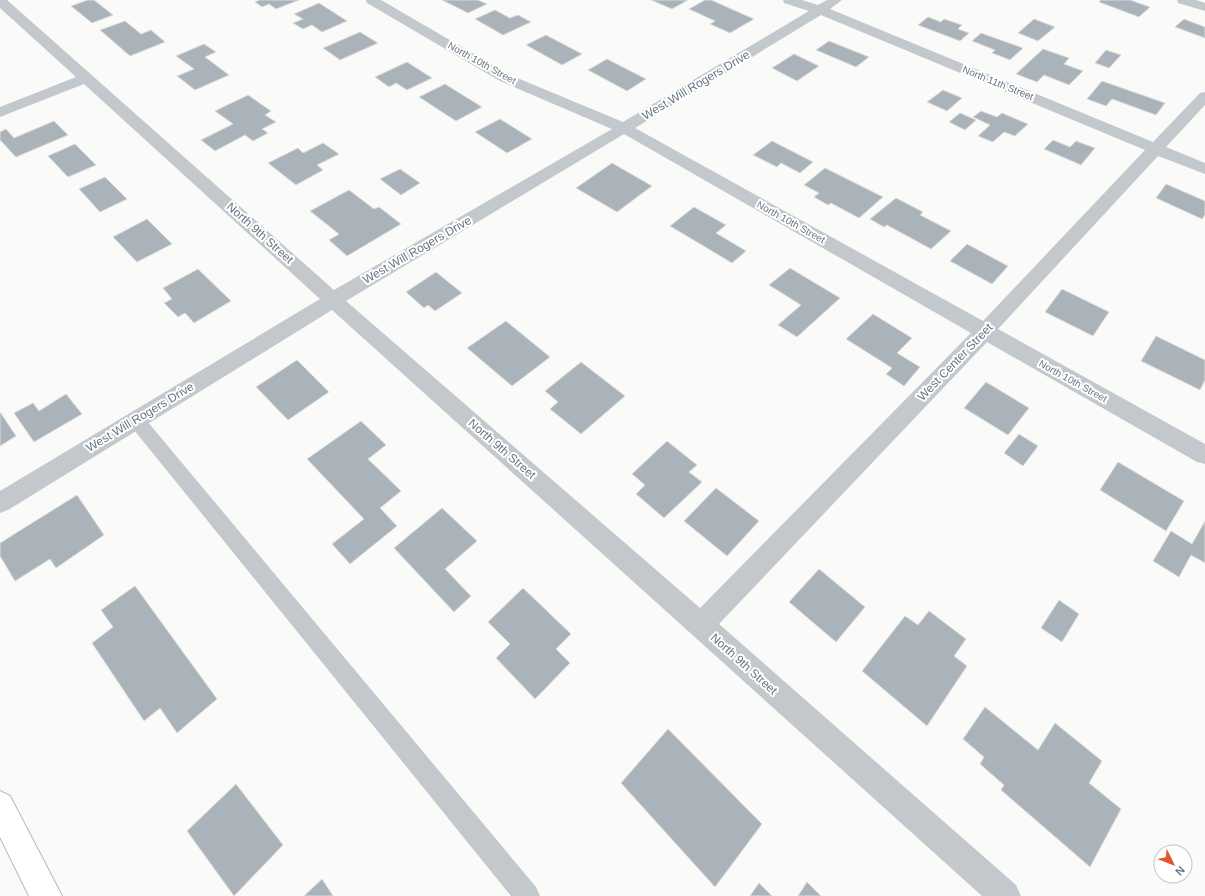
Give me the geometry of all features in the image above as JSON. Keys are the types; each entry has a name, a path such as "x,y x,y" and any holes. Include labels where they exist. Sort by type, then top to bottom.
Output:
{"main road":[{"path":"0,806 46,896"}],"street":[{"name":"North 10th Street","path":"372,0 505,78 624,128 1205,455"},
{"name":"North 11th Street","path":"789,0 820,10 1205,169"},
{"name":"West Will Rogers Drive","path":"0,503 333,300 624,128 836,0"},
{"path":"1183,0 1205,7"},
{"name":"North 9th Street","path":"0,1 333,300 701,624 1004,896"},
{"path":"0,112 87,78"},
{"name":"West Center Street","path":"701,624 985,331 1205,96"}],"lane":[{"path":"136,420 527,896"}],"building":[{"path":"88,0 94,0 113,15 92,23 71,6"},
{"path":"259,0 299,0 276,9 269,4 262,7 255,2"},
{"path":"442,0 478,0 487,4 468,13"},
{"path":"651,0 688,0 672,9"},
{"path":"705,0 711,0 754,19 730,33 710,24 715,21 689,9"},
{"path":"1101,0 1130,0 1150,7 1139,17 1099,2"},
{"path":"319,3 347,21 322,32 312,25 303,29 293,23 303,19 294,14"},
{"path":"495,10 510,18 518,15 531,22 503,35 475,19"},
{"path":"928,17 941,22 944,19 962,25 958,29 969,33 960,41 918,25"},
{"path":"1034,19 1055,27 1038,41 1018,33"},
{"path":"1184,19 1205,27 1205,38 1175,27"},
{"path":"125,21 141,34 151,30 165,42 130,56 100,30"},
{"path":"360,32 378,43 340,60 323,48"},
{"path":"981,33 1023,48 1010,60 992,53 995,50 972,41"},
{"path":"546,35 582,54 562,65 526,45"},
{"path":"829,41 869,57 856,67 816,50"},
{"path":"204,44 216,52 205,57 229,75 195,90 177,76 194,69 176,56"},
{"path":"1043,49 1069,58 1064,64 1083,71 1069,85 1044,75 1037,82 1016,74"},
{"path":"1106,50 1121,55 1109,68 1095,63"},
{"path":"794,54 819,66 797,81 772,68"},
{"path":"607,59 646,79 627,91 588,70"},
{"path":"407,62 432,78 407,90 396,83 389,87 375,77"},
{"path":"1102,81 1165,103 1156,115 1112,99 1106,106 1087,99"},
{"path":"445,84 482,107 456,121 419,97"},
{"path":"943,90 962,98 947,111 927,102"},
{"path":"248,95 271,111 265,115 276,122 262,129 268,133 253,141 245,135 215,151 201,140 233,124 215,111"},
{"path":"981,111 997,117 1002,113 1028,124 1015,136 1004,132 993,142 978,136 990,125 973,117"},
{"path":"960,113 976,120 965,130 949,122"},
{"path":"500,119 532,139 507,153 475,132"},
{"path":"54,121 68,135 16,157 0,140 0,132 6,129 14,138"},
{"path":"1053,140 1070,147 1076,141 1095,148 1081,165 1044,149"},
{"path":"772,141 813,162 800,173 781,163 777,167 753,155"},
{"path":"323,143 339,154 317,165 323,170 296,185 268,163 298,148 303,153"},
{"path":"75,144 96,165 68,177 48,156"},
{"path":"612,163 652,186 617,212 576,188"},
{"path":"825,168 883,197 859,218 831,203 828,205 814,197 819,193 804,185"},
{"path":"400,169 420,183 401,195 380,179"},
{"path":"105,177 127,199 100,212 79,189"},
{"path":"1166,184 1205,201 1205,215 1202,219 1156,198"},
{"path":"349,190 374,209 379,207 401,224 347,256 329,240 339,234 310,211"},
{"path":"896,198 923,212 920,215 951,231 931,249 887,225 884,227 870,219"},
{"path":"694,207 726,225 716,233 746,251 732,263 670,226"},
{"path":"147,219 172,244 137,262 113,237"},
{"path":"967,244 1008,266 992,284 950,261"},
{"path":"790,268 840,298 797,337 778,325 801,305 769,285"},
{"path":"198,269 231,301 194,323 185,313 178,317 164,303 172,299 163,288"},
{"path":"436,272 462,293 435,311 428,305 424,308 406,292"},
{"path":"1062,289 1109,312 1093,336 1045,312"},
{"path":"873,314 912,338 897,353 920,367 904,386 886,374 892,368 846,339"},
{"path":"506,321 550,357 512,386 467,348"},
{"path":"1156,336 1205,360 1205,380 1200,390 1141,361"},
{"path":"297,360 329,392 288,420 256,387"},
{"path":"581,362 625,396 581,434 550,409 558,402 545,391"},
{"path":"986,382 1029,408 1008,435 964,408"},
{"path":"66,394 82,414 34,442 14,413 33,403 39,411"},
{"path":"0,412 16,436 0,446"},
{"path":"361,421 386,445 368,459 401,491 380,508 397,526 350,564 332,544 364,519 307,459"},
{"path":"1019,434 1038,446 1023,466 1004,453"},
{"path":"667,441 697,465 689,472 702,482 664,518 636,494 645,485 632,474"},
{"path":"1118,462 1184,501 1166,531 1100,490"},
{"path":"716,488 759,521 727,556 684,521"},
{"path":"77,495 104,535 56,568 50,559 15,581 0,556 0,543"},
{"path":"442,508 477,541 445,569 471,596 454,612 394,548"},
{"path":"1205,521 1205,563 1191,555 1179,577 1153,561 1171,531 1192,544"},
{"path":"819,569 865,607 836,642 789,602"},
{"path":"135,586 217,699 177,733 160,708 144,721 92,643 113,627 101,610"},
{"path":"523,588 571,634 556,649 570,663 535,699 496,658 510,644 488,622"},
{"path":"1059,600 1079,614 1062,642 1041,628"},
{"path":"929,611 966,639 954,656 967,666 927,726 862,671 905,616 918,625"},
{"path":"985,707 1038,750 1055,723 1102,761 1089,783 1121,809 1090,867 1001,790 1004,785 980,764 984,757 963,739"},
{"path":"668,729 762,824 715,887 621,783"},
{"path":"236,784 283,845 234,896 187,831"},
{"path":"322,879 333,896 304,896"},
{"path":"807,882 821,896 798,896"},
{"path":"759,883 772,896 750,896"}]}
